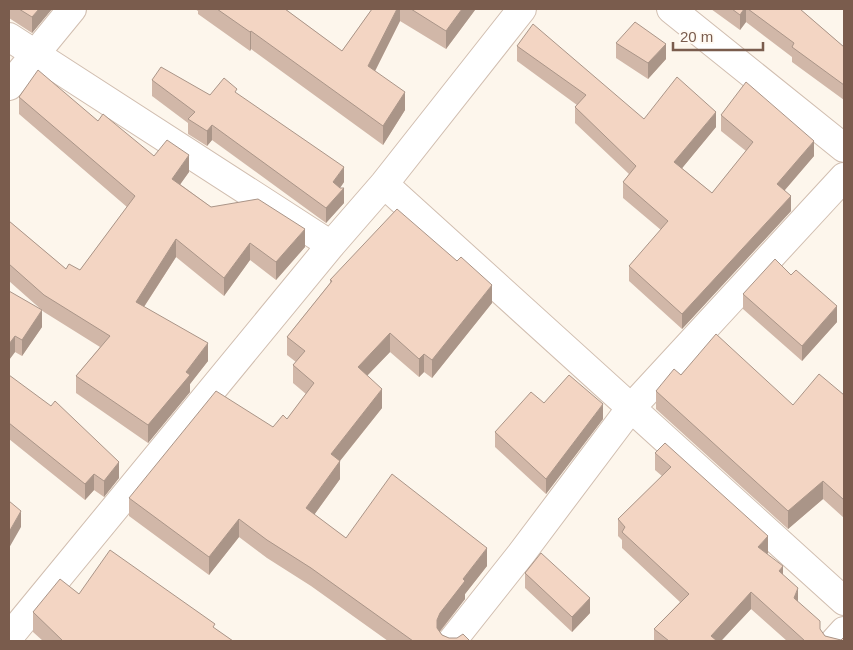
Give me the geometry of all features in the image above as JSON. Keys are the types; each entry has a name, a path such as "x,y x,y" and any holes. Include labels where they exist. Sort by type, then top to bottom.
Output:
{"street":[{"path":"9,86 72,9"},
{"path":"9,637 331,244 384,184 522,9"},
{"path":"671,9 844,148"},
{"path":"9,36 35,55 331,244"},
{"path":"452,641 521,554 630,409 844,177"},
{"path":"384,184 844,601"},
{"path":"835,641 844,631"}],"building":[{"path":"19,9 39,9 32,17"},
{"path":"217,9 285,9 342,51 372,9 397,9 368,66 405,92 383,126 251,31"},
{"path":"411,9 462,9 446,31"},
{"path":"732,9 744,9 740,15"},
{"path":"748,9 800,9 844,47 844,85 792,47 794,43"},
{"path":"635,22 666,44 648,63 616,43"},
{"path":"533,24 644,119 677,77 716,112 674,162 712,193 753,142 721,115 746,82 814,141 777,184 791,196 682,314 629,266 668,221 623,182 636,166 575,107 586,95 517,46"},
{"path":"161,67 210,95 224,78 237,89 235,92 344,167 333,182 340,188 344,188 326,208 212,125 207,131 188,119 195,112 152,80"},
{"path":"38,70 98,121 103,114 154,156 167,140 189,155 172,179 211,207 258,199 305,229 276,262 250,243 224,278 176,239 136,302 208,343 186,372 190,375 148,425 76,376 110,336 44,295 9,264 9,221 66,269 69,264 80,270 135,196 19,97"},
{"path":"397,209 457,261 461,257 492,285 432,360 424,354 419,359 390,333 358,367 382,389 331,454 340,461 306,508 346,538 392,474 487,548 463,579 465,581 440,613 437,620 437,628 442,635 449,638 457,638 463,634 470,641 413,641 239,519 209,557 129,498 216,391 273,427 283,415 287,419 314,383 293,365 305,351 287,337 332,281 330,280"},
{"path":"775,259 791,275 796,270 837,306 802,346 743,294"},
{"path":"9,291 42,310 22,340 15,336 9,344"},
{"path":"716,334 793,405 819,374 844,395 844,500 823,481 788,511 656,391 674,369 681,375"},
{"path":"9,375 51,406 55,401 119,462 104,481 94,474 85,484 9,423"},
{"path":"569,375 603,404 546,479 495,432 531,392 544,403"},
{"path":"665,443 768,536 758,547 783,566 779,571 798,588 794,598 820,621 820,629 825,636 841,640 844,637 844,641 805,641 751,592 711,636 717,641 669,641 654,629 689,594 622,532 625,527 618,519 671,467 655,453"},
{"path":"9,501 21,511 9,532"},
{"path":"110,550 215,624 213,627 233,641 63,641 33,612 60,579 79,594"},
{"path":"541,553 590,598 572,617 525,573"}]}
